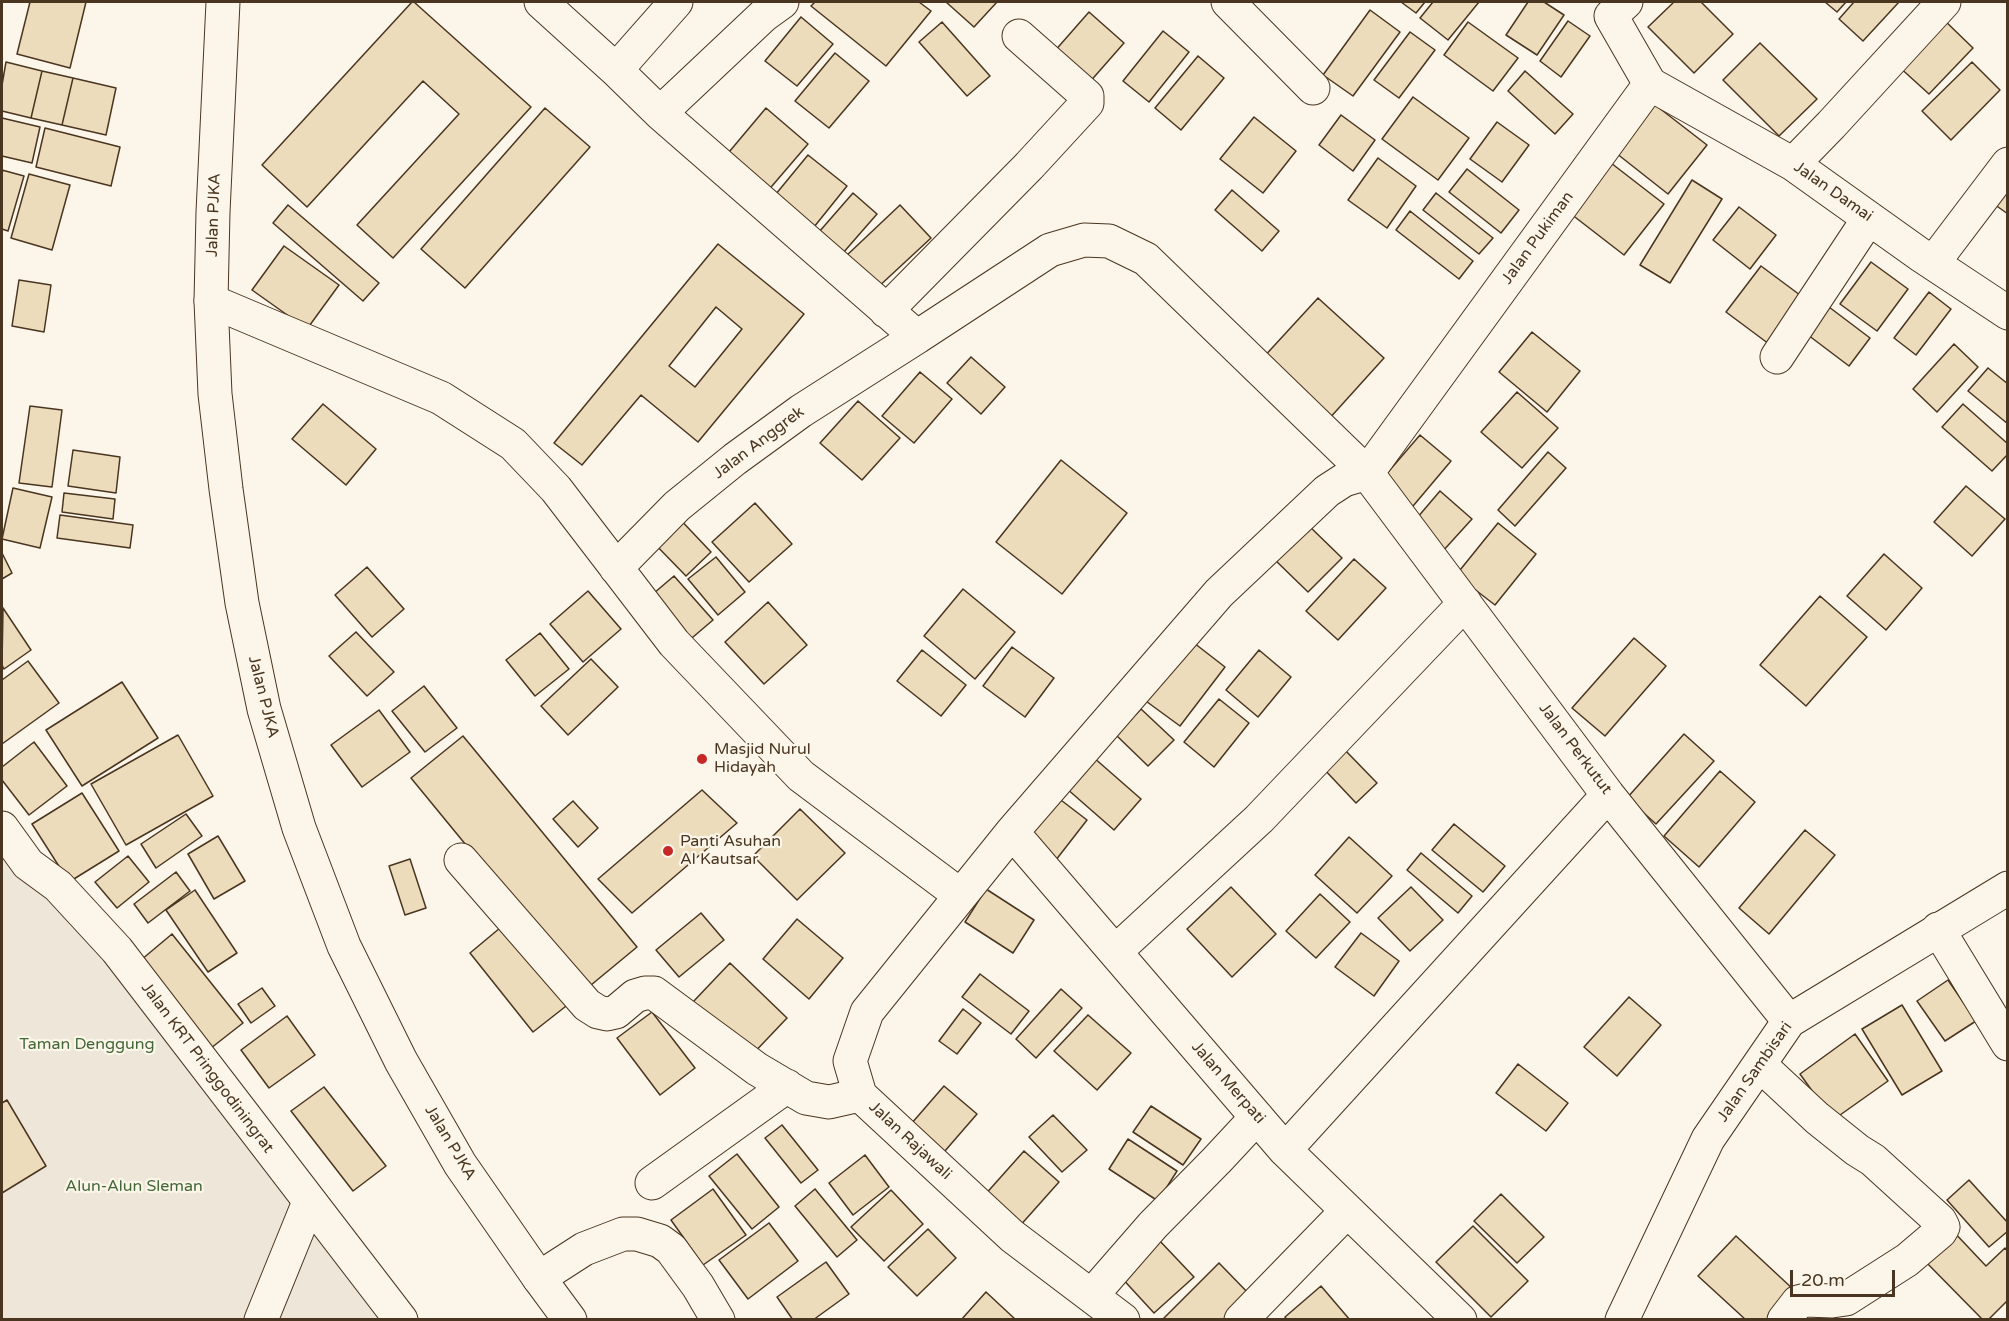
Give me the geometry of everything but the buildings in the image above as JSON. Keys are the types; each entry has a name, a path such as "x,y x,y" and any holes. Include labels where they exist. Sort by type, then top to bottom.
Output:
{"street":[{"name":"Jalan PJKA","path":"223,2 211,301 215,394 242,603 264,709 299,828 344,946 401,1061 460,1164 570,1320"},
{"path":"541,2 660,113 917,337"},
{"path":"616,70 676,2"},
{"path":"660,113 764,15 782,2"},
{"path":"1228,2 1313,88"},
{"path":"1793,164 1944,2"},
{"path":"1610,6 1650,84"},
{"path":"886,311 1029,166 1087,103 1087,96 1019,36"},
{"name":"Jalan Damai","path":"1650,84 1793,164 2007,313"},
{"name":"Jalan Pukiman","path":"1367,473 1650,84"},
{"path":"1933,263 2007,164"},
{"path":"1777,357 1869,218"},
{"name":"Jalan Anggrek","path":"616,568 677,506 735,459 801,411 1050,250 1083,240 1109,241 1146,260 1367,473"},
{"path":"211,301 441,398 513,444 556,489 674,643 801,776 960,895"},
{"name":"Jalan Perkutut","path":"1367,473 1608,795 1789,1021"},
{"name":"Jalan Rajawali","path":"1123,1320 1012,1236 860,1095 850,1061 867,1012 1012,832 1219,593 1327,490 1344,480 1367,473"},
{"path":"1115,952 1259,819 1465,603"},
{"path":"1285,1150 1608,795"},
{"name":"Jalan KRT Pringgodiningrat","path":"2,828 15,860 58,886 117,950 401,1320"},
{"name":"Jalan Merpati","path":"1012,832 1285,1150 1460,1320"},
{"path":"461,860 587,1005 598,1012 607,1014 616,1012 635,996 654,993 757,1069 806,1098 829,1102 860,1095"},
{"name":"Jalan Sambisari","path":"1622,1320 1708,1139 1789,1021 2007,888"},
{"path":"1938,929 2007,1044"},
{"path":"1760,1065 1817,1118 1873,1160 1940,1221 1943,1227 1907,1260 1846,1299 1798,1302 1784,1320"},
{"path":"652,1182 787,1086"},
{"path":"1092,1295 1153,1226 1257,1117"},
{"path":"261,1320 309,1202"},
{"path":"1241,1320 1347,1211"},
{"path":"539,1278 584,1249 623,1234 637,1234 660,1241 671,1249 698,1286 718,1320"}],"green space":[{"name":"Alun-Alun Sleman","path":"2,856 28,864 405,1319 2,1319"}],"place":[{"name":"Masjid Nurul Hidayah","path":"702,759"},
{"name":"Panti Asuhan Al Kautsar","path":"668,851"}],"park label":[{"name":"Taman Denggung","path":"87,1045"}]}
